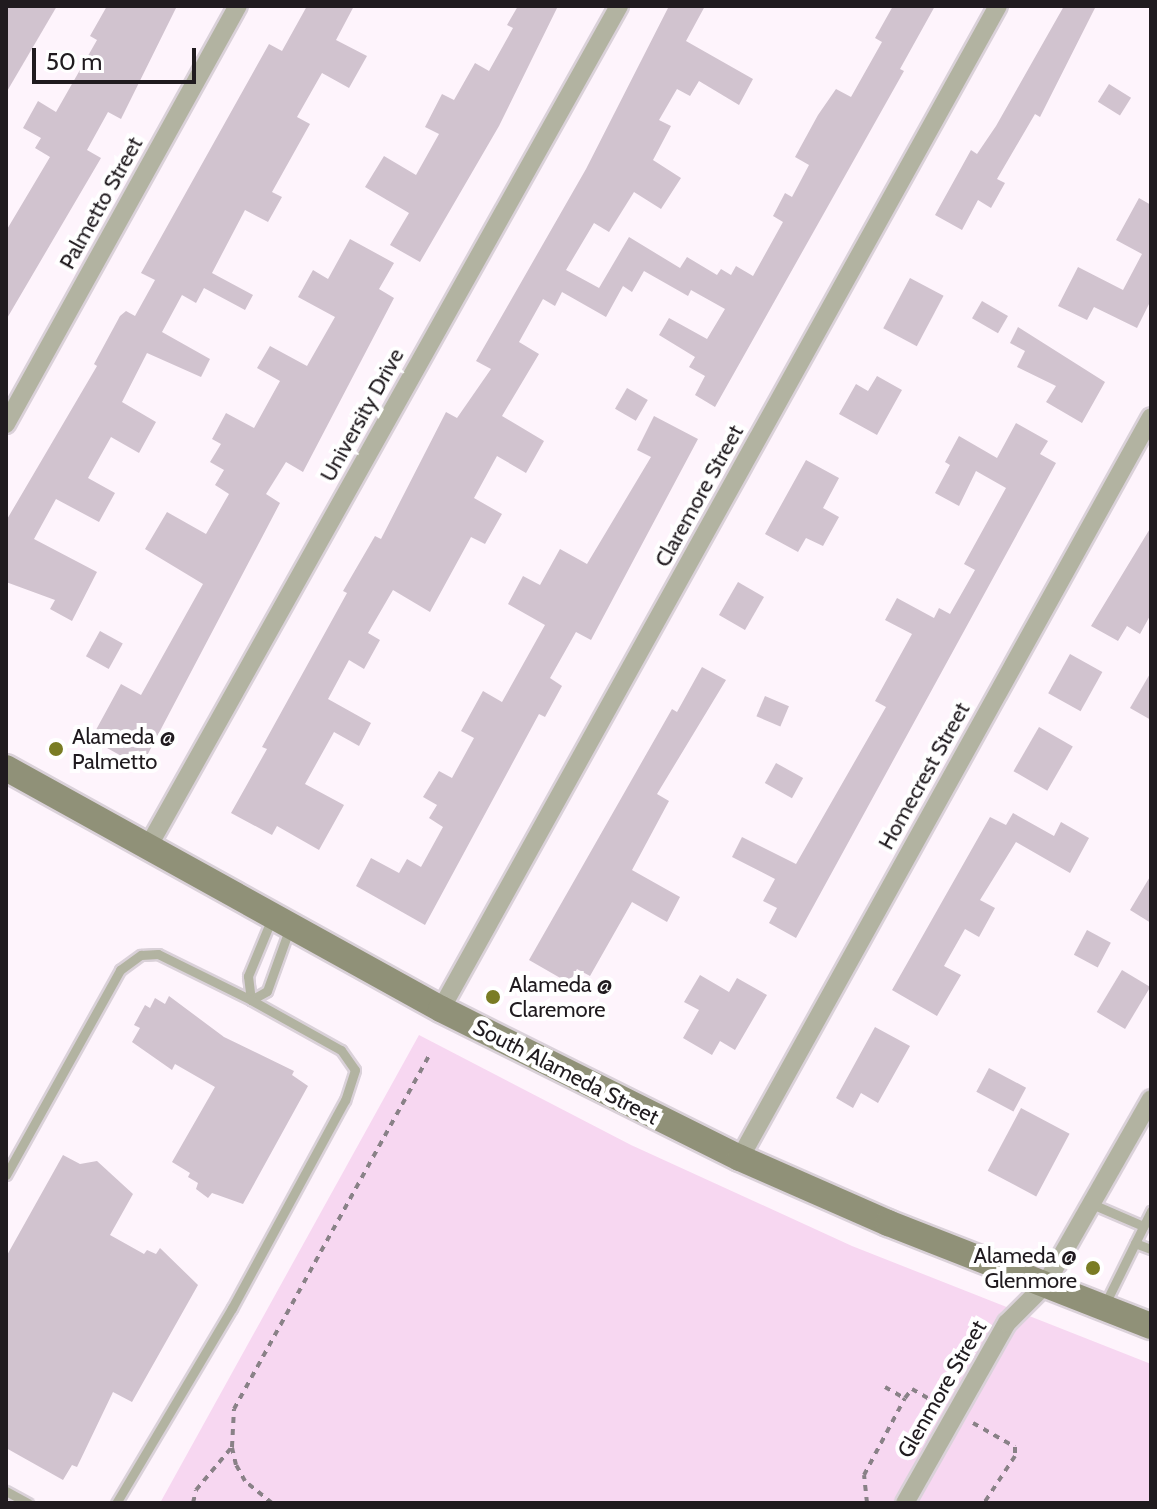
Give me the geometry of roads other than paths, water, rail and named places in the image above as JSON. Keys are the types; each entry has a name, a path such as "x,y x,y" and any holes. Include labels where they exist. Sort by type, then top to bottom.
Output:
{"main road":[{"name":"South Alameda Street","path":"6,768 441,1009 740,1158 1151,1326"}],"street":[{"name":"Palmetto Street","path":"6,424 238,6"},
{"name":"University Drive","path":"148,847 619,6"},
{"name":"Claremore Street","path":"441,1009 998,6"},
{"name":"Homecrest Street","path":"740,1158 1151,417"},
{"name":"Glenmore Street","path":"905,1503 1007,1323 1045,1285 1151,1099"}],"lane":[{"path":"251,1000 248,976 281,922"},
{"path":"251,1000 267,991 281,922"},
{"path":"6,1175 120,970 141,955 158,954 251,1000 341,1050 355,1070 345,1100 232,1308 116,1503"},
{"path":"1092,1204 1143,1226"},
{"path":"1103,1307 1151,1211"},
{"path":"1135,1243 1151,1249"},
{"path":"6,1491 28,1503"}],"place":[{"name":"Alameda @ Palmetto","path":"56,749"},
{"name":"Alameda @ Claremore","path":"493,997"},
{"name":"Alameda @ Glenmore","path":"1093,1268"}]}
